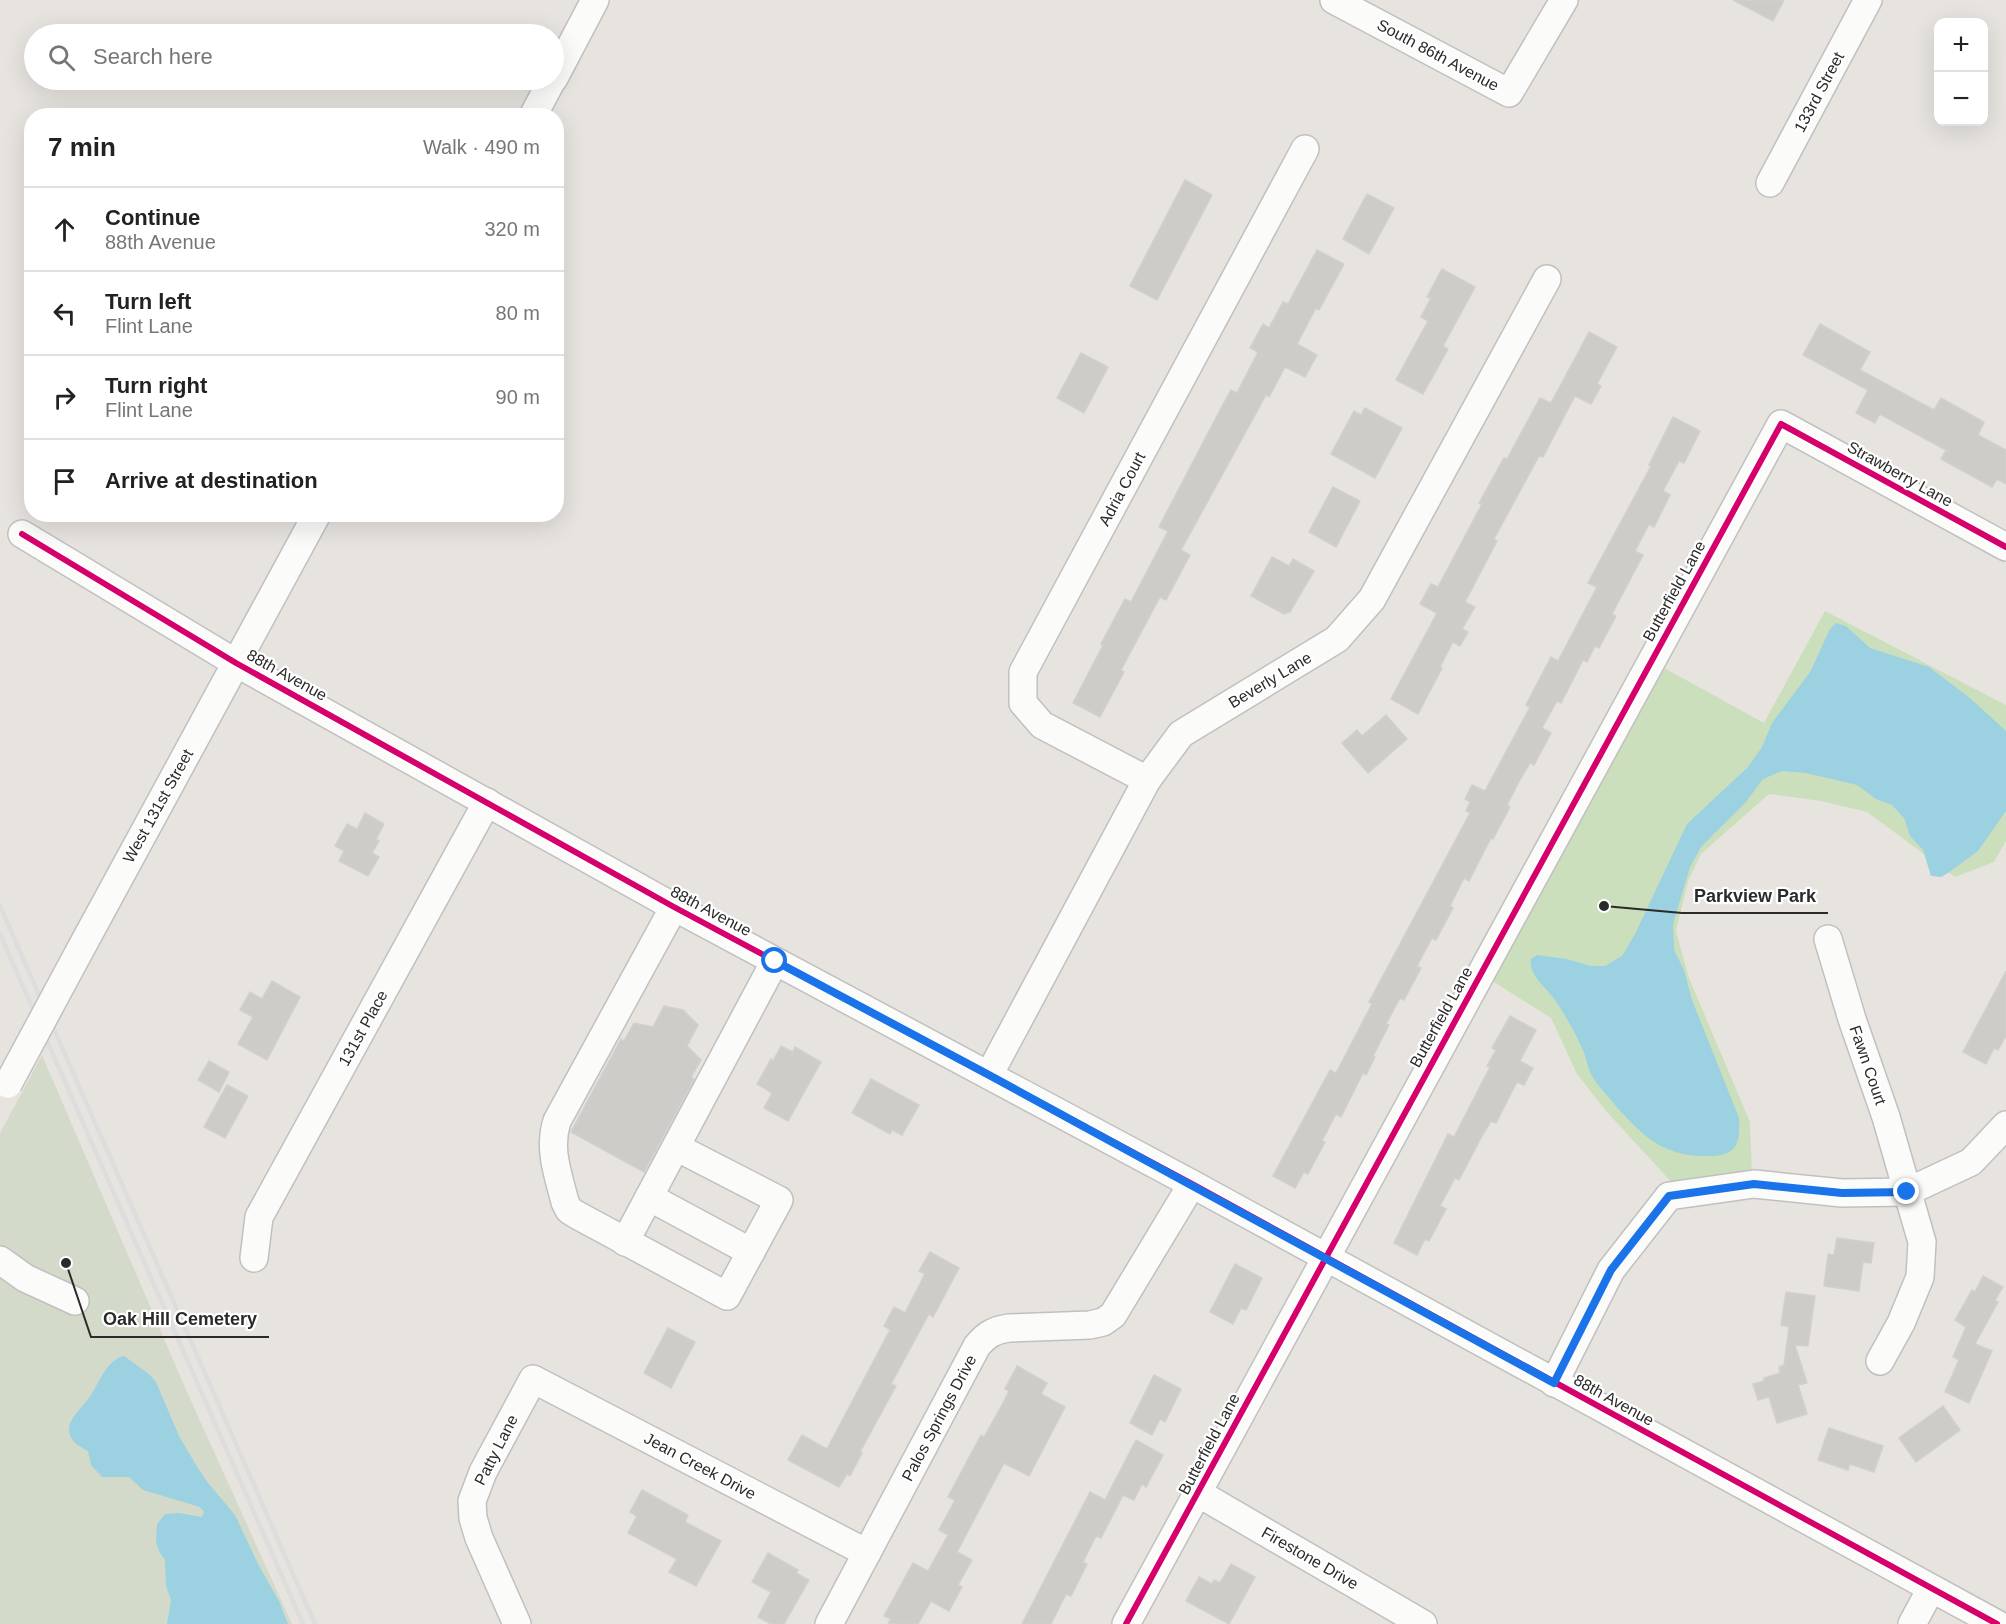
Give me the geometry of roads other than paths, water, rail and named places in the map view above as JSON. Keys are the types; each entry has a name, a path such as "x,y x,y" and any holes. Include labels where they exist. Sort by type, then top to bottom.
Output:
{"street":[{"path":"564,59 596,0"},
{"name":"South 86th Avenue","path":"1334,0 1509,93 1564,0"},
{"name":"133rd Street","path":"1770,183 1868,0"},
{"path":"537,108 547,90"},
{"name":"Adria Court","path":"1147,780 1042,725 1023,703 1023,672 1305,149"},
{"name":"Beverly Lane","path":"989,1075 1147,780 1181,734 1337,639 1361,614 1378,588 1547,279"},
{"name":"Strawberry Lane","path":"1781,424 2006,547"},
{"name":"Butterfield Lane","path":"1126,1624 1781,424"},
{"name":"West 131st Street","path":"4,1091 313,522"},
{"name":"88th Avenue","path":"22,534 236,663 674,907 1192,1185 1997,1624"},
{"name":"131st Place","path":"254,1258 259,1217 487,802"},
{"path":"674,907 557,1121 552,1136 557,1168 569,1210 728,1296 779,1200 676,1147"},
{"name":"Fawn Court","path":"1827,939 1886,1117 1922,1242 1920,1277 1901,1323 1880,1361"},
{"path":"625,1242 775,961"},
{"path":"1554,1383 1611,1270 1669,1196 1754,1184 1842,1193 1907,1192 1971,1162 2006,1125"},
{"name":"Palos Springs Drive","path":"829,1624 978,1346 985,1337 997,1330 1008,1328 1090,1325 1103,1322 1113,1315 1192,1185"},
{"path":"649,1197 751,1252"},
{"path":"0,1260 25,1278 75,1301"},
{"name":"Jean Creek Drive","path":"533,1379 867,1553"},
{"name":"Patty Lane","path":"517,1624 479,1538 473,1518 472,1502 483,1472 533,1379"},
{"name":"Firestone Drive","path":"1198,1492 1423,1624"},
{"path":"1912,1624 1931,1589"}],"water":[{"path":"1836,623 1846,626 1870,648 1929,667 1970,698 2006,731 2006,811 1978,851 1941,877 1931,876 1923,850 1910,836 1904,818 1892,805 1876,799 1857,785 1806,773 1782,771 1763,779 1746,802 1701,847 1690,867 1673,924 1674,950 1684,970 1692,1000 1739,1118 1738,1139 1733,1149 1722,1155 1713,1156 1682,1154 1669,1150 1647,1137 1599,1087 1591,1074 1570,1024 1555,1000 1535,976 1531,959 1537,955 1567,959 1591,966 1605,966 1622,956 1635,934 1687,824 1748,767 1762,747 1772,723 1810,672 1830,629"},
{"path":"124,1356 156,1382 179,1436 196,1465 235,1515 258,1564 279,1601 288,1624 167,1624 171,1600 166,1586 165,1560 156,1543 157,1524 165,1514 179,1513 202,1517 204,1512 200,1507 143,1490 129,1477 102,1477 91,1465 88,1451 73,1441 69,1431 71,1421 91,1395 108,1366"}],"railway":[{"path":"0,906 315,1624"},
{"path":"0,934 303,1624"}],"place":[{"name":"Parkview Park","path":"1604,906"},
{"name":"Oak Hill Cemetery","path":"66,1263"}]}
